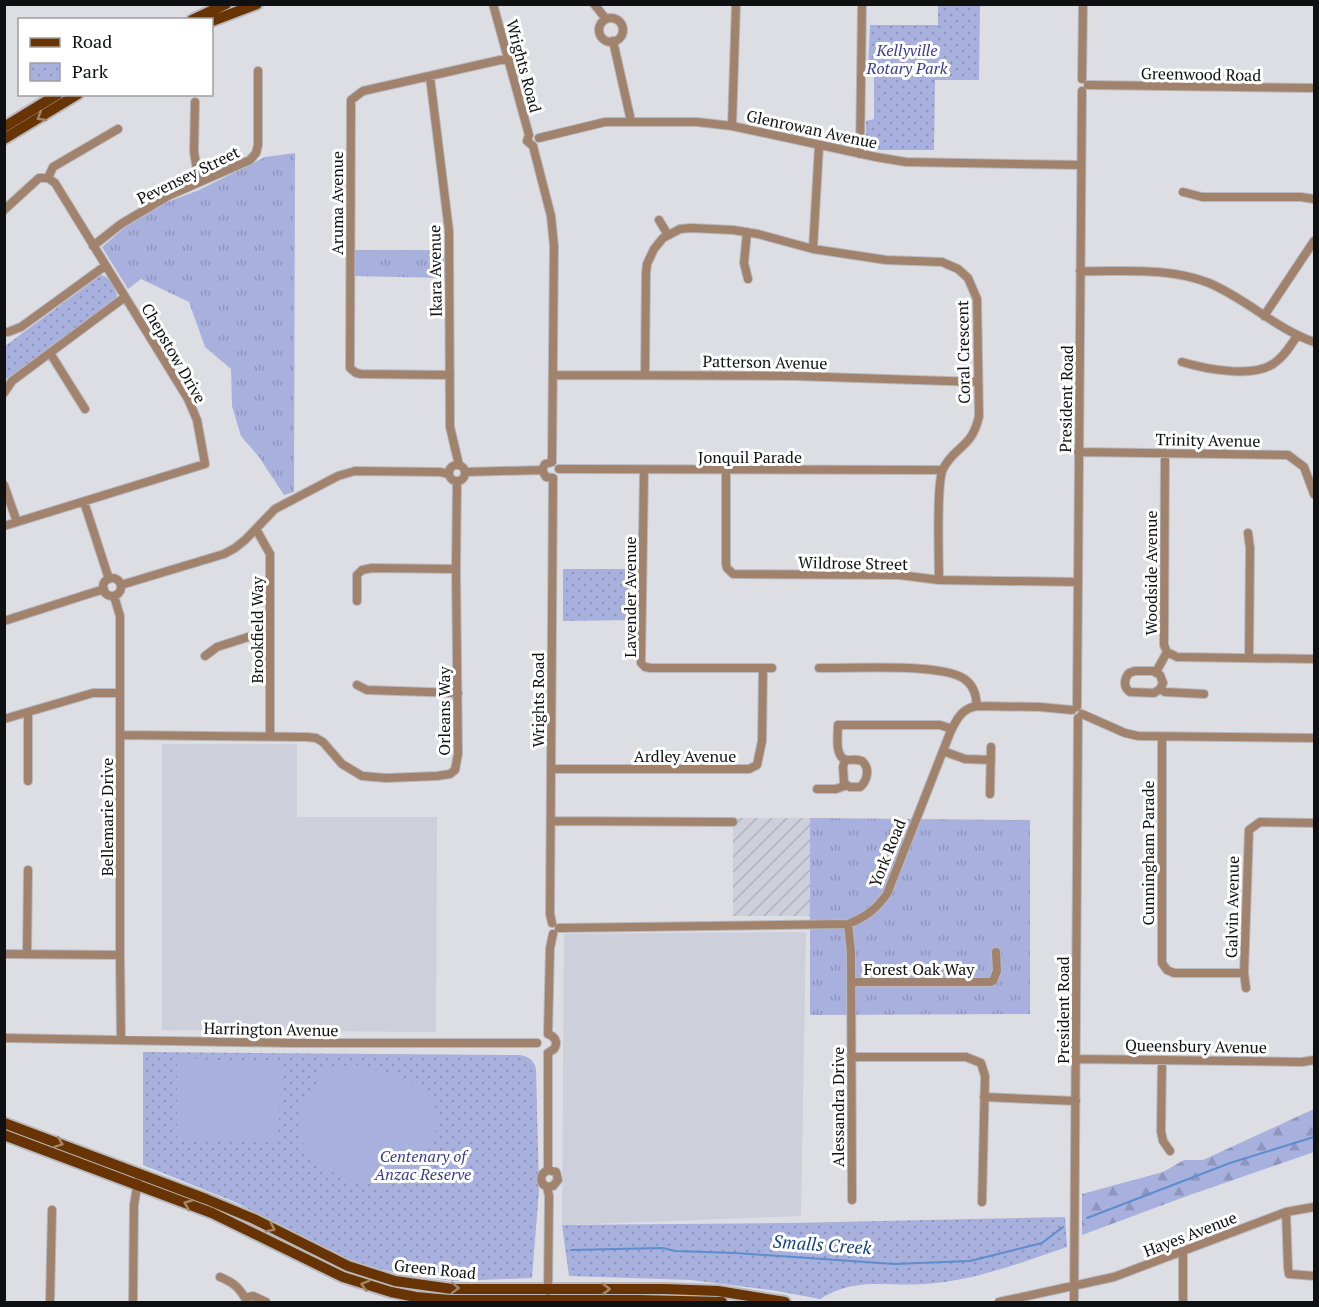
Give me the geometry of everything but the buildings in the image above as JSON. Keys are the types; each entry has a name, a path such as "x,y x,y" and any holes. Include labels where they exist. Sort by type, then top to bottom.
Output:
{"main road":[{"path":"196,18 226,4"},
{"path":"213,21 256,4"},
{"path":"4,127 55,96"},
{"path":"4,139 75,96"},
{"name":"Green Road","path":"4,1123 240,1226 343,1277 376,1288 416,1297 450,1300 709,1290 785,1302"},
{"name":"Green Road","path":"4,1135 138,1180"},
{"name":"Green Road","path":"548,1297 722,1302"}],"street":[{"name":"Wrights Road","path":"493,4 529,135"},
{"path":"594,4 606,19"},
{"path":"732,126 736,4"},
{"path":"860,154 862,4"},
{"name":"President Road","path":"1074,708 1078,582 1083,4"},
{"path":"606,19 616,19 622,28 619,38 613,41 606,40 600,35 600,24 606,19"},
{"path":"613,41 631,121"},
{"name":"Aruma Avenue","path":"450,375 362,374 353,371 349,362 351,100 363,91 508,58"},
{"name":"Pevensey Street","path":"93,246 121,224 159,201 250,160 256,153 258,71"},
{"name":"Ikara Avenue","path":"430,77 449,231 450,427 459,465"},
{"name":"Greenwood Road","path":"1084,85 1314,88"},
{"path":"195,102 194,152 199,182"},
{"name":"Glenrowan Avenue","path":"539,138 600,123 697,122 732,126 819,146 906,162 1081,165"},
{"path":"4,210 39,178 48,178 52,167 118,129"},
{"path":"532,146 539,138 534,134 529,135 527,141 532,146 553,226 552,462"},
{"path":"813,249 819,146"},
{"name":"Chepstow Drive","path":"4,526 205,464 197,420 188,399 55,183 48,178"},
{"path":"1183,192 1202,197 1314,199"},
{"path":"645,375 647,264 654,249 668,234 659,220"},
{"name":"Coral Crescent","path":"668,234 680,229 691,228 747,232 813,249 886,260 942,262 958,269 968,278 977,299 979,416 975,432 969,441 956,452 942,470"},
{"path":"747,232 744,263 748,279"},
{"path":"1264,316 1314,241"},
{"path":"8,332 21,327 105,266"},
{"path":"1080,271 1161,272 1192,278 1217,287 1297,336 1314,342"},
{"path":"4,393 12,381 125,297"},
{"path":"1182,362 1205,369 1253,371 1267,368 1284,356 1297,336"},
{"path":"50,353 85,409"},
{"name":"Patterson Avenue","path":"553,375 795,375 978,382"},
{"name":"Trinity Avenue","path":"1078,452 1288,455 1304,467 1314,494"},
{"name":"Woodside Avenue","path":"1164,453 1164,645 1170,654 1177,657 1314,659"},
{"path":"552,462 559,469 553,478 546,477 542,470 545,464 552,462"},
{"path":"121,585 224,554 235,548 275,509 338,476 356,471 440,472 449,474 457,482 464,479 466,472 459,465 452,467 449,474"},
{"name":"Jonquil Parade","path":"559,469 942,470"},
{"path":"466,472 542,470"},
{"name":"Lavender Avenue","path":"644,470 641,663 651,668 772,668"},
{"name":"Wildrose Street","path":"726,470 726,564 733,574 899,575 939,580 1078,582"},
{"path":"939,580 942,470"},
{"name":"Wrights Road","path":"548,1034 550,948 554,928 550,914 553,478"},
{"name":"Orleans Way","path":"120,735 270,735 316,738 323,742 342,764 362,776 387,778 450,774 455,770 458,754 457,482"},
{"path":"4,485 16,522"},
{"path":"84,502 109,579"},
{"name":"Brookfield Way","path":"256,529 270,554 270,735"},
{"path":"1248,533 1250,548 1249,658"},
{"path":"357,601 357,575 362,570 372,568 456,569"},
{"path":"109,579 117,580 121,585"},
{"path":"109,579 105,582 104,589 109,595 114,596 119,593 121,585"},
{"path":"4,621 104,589"},
{"name":"Bellemarie Drive","path":"114,596 120,616 121,1040"},
{"path":"205,656 217,647 270,630"},
{"path":"1158,673 1170,654"},
{"name":"Ardley Avenue","path":"551,769 750,769 757,765 761,752 763,668"},
{"path":"819,668 945,670 957,674 968,682 976,693 977,706 1074,708 1073,717 1080,716 1125,733 1162,737 1314,738"},
{"path":"1135,671 1158,673 1162,682 1160,689 1154,693 1133,693 1125,687 1129,673 1135,671"},
{"path":"357,685 367,690 458,693"},
{"path":"1160,689 1165,692 1204,694"},
{"path":"4,719 93,693 120,693"},
{"name":"York Road","path":"554,928 848,924 864,918 876,909 887,894 952,729 962,713 970,707 977,706"},
{"path":"28,712 28,781"},
{"name":"President Road","path":"1074,1302 1080,716"},
{"path":"817,789 836,789 846,785 860,787 867,777 867,769 862,761 845,760 838,752 838,725 940,725 952,729"},
{"name":"Cunningham Parade","path":"1162,737 1161,956 1163,971 1174,973 1244,972"},
{"path":"990,794 991,747"},
{"path":"943,751 965,759 991,760"},
{"path":"845,760 843,781 846,785"},
{"path":"550,821 734,822"},
{"name":"Galvin Avenue","path":"1246,988 1244,972 1249,824 1260,822 1314,823"},
{"path":"27,954 28,870"},
{"name":"Alessandra Drive","path":"848,924 851,952 852,1200"},
{"name":"Forest Oak Way","path":"851,982 989,982 993,981 996,975 996,952"},
{"path":"4,954 120,955"},
{"path":"548,1034 553,1036 556,1042 554,1050 548,1053 542,1052 537,1043 541,1036 548,1034"},
{"name":"Harrington Avenue","path":"4,1038 291,1043 537,1043"},
{"path":"548,1053 548,1170"},
{"path":"851,1057 966,1057 981,1063 986,1076 982,1202"},
{"name":"Queensbury Avenue","path":"1076,1059 1302,1062 1314,1060"},
{"path":"1162,1060 1161,1131 1163,1142 1170,1151"},
{"path":"984,1097 1076,1101"},
{"path":"548,1170 556,1172 558,1179 553,1186 548,1187 541,1179 543,1173 548,1170"},
{"path":"133,1302 134,1205 138,1180"},
{"path":"548,1187 548,1297"},
{"name":"Hayes Avenue","path":"999,1302 1114,1277 1286,1212 1314,1207"},
{"path":"50,1302 52,1210"},
{"path":"1286,1212 1289,1274 1314,1276"},
{"path":"1183,1252 1183,1302"},
{"path":"220,1277 233,1282 240,1289 242,1300 253,1296 266,1302"}],"shaded area":[{"path":"162,744 297,744 297,817 437,817 436,1032 162,1030"},
{"path":"733,818 810,818 810,916 733,916"},
{"path":"806,932 801,1216 562,1225 564,934"}],"green space":[{"name":"Kellyville Rotary Park","path":"938,5 980,5 979,80 935,80 934,150 869,150 866,143 866,121 874,119 874,68 868,68 870,25 938,25"},
{"path":"295,153 294,492 284,495 259,457 241,436 232,406 231,369 205,347 189,302 141,279 128,289 102,247 124,228 165,203 199,190 265,157"},
{"path":"354,250 447,250 446,278 354,276"},
{"path":"101,275 113,285 117,295 115,300 5,380 5,346"},
{"path":"563,569 630,569 630,620 563,621"},
{"path":"810,818 1030,820 1030,1014 810,1015"},
{"name":"Centenary of Anzac Reserve","path":"143,1052 519,1055 528,1057 536,1069 539,1190 532,1278 454,1281 401,1274 348,1261 235,1202 143,1165"},
{"path":"177,1058 281,1063 278,1143 177,1138"},
{"path":"358,1065 409,1081 431,1095 439,1120 427,1156 411,1175 387,1187 352,1180 317,1166 302,1142 302,1105 326,1068"},
{"path":"1314,1109 1314,1152 1082,1235 1082,1194 1163,1172 1184,1160 1203,1160"},
{"path":"1065,1217 1067,1247 1032,1259 979,1275 943,1282 846,1287 820,1299 691,1280 569,1276 562,1225 791,1223"}],"waterway":[{"name":"Smalls Creek","path":"1087,1218 1230,1163 1314,1137"},
{"name":"Smalls Creek","path":"571,1250 663,1248 675,1251 894,1264 970,1261 1042,1243 1063,1227"}]}
